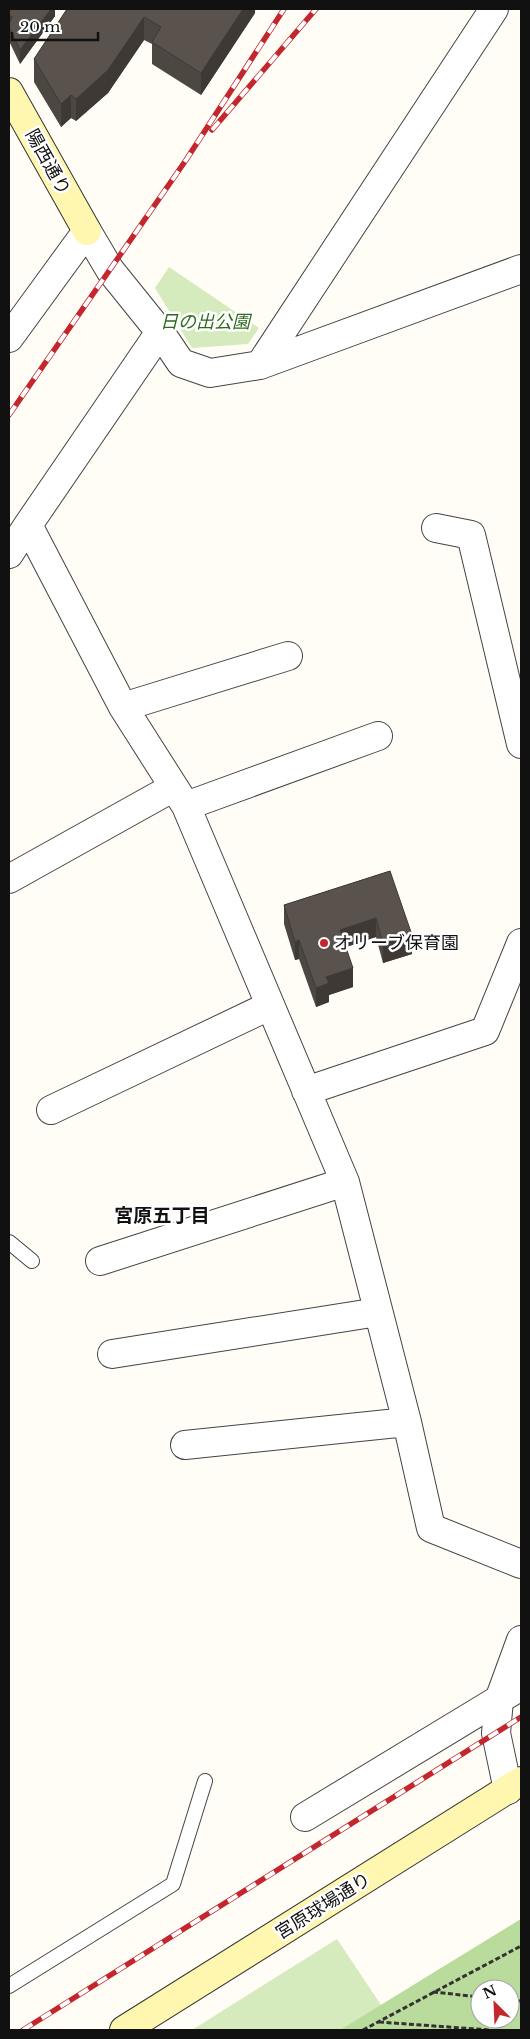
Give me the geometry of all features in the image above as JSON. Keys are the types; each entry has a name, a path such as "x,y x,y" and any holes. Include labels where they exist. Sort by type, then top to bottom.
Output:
{"street":[{"path":"260,365 494,9"},
{"name":"陽西通り","path":"9,92 87,231"},
{"path":"9,338 87,231 110,270 160,332 181,363 210,373 260,365 521,269"},
{"path":"9,554 160,332"},
{"path":"28,525 124,707 180,796 345,1182 431,1528 521,1564"},
{"path":"436,528 471,535 521,744"},
{"path":"124,707 288,656"},
{"path":"9,879 180,796 378,736"},
{"path":"306,1092 485,1032 521,943"},
{"path":"51,1110 270,1006"},
{"path":"100,1262 345,1182"},
{"path":"112,1354 378,1312"},
{"path":"185,1445 406,1422"},
{"path":"514,1786 496,1733 510,1693 521,1640"},
{"path":"305,1818 510,1693"},
{"name":"宮原球場通り","path":"124,2030 514,1786"}],"lane":[{"path":"9,1242 32,1261"},
{"path":"9,1986 173,1884 205,1781"}],"path":[{"path":"363,2030 521,1946"},
{"path":"433,1992 470,1996"},
{"path":"378,2022 453,2029 490,2030"}],"green space":[{"name":"日の出公園","path":"169,267 259,328 248,344 192,348 155,288"},
{"path":"521,1919 521,2030 192,2030 337,1939 381,2005"},
{"path":"521,1919 521,2030 340,2030"}],"building":[{"path":"9,9 51,9 20,50 9,27 12,17 9,15"},
{"path":"67,9 243,9 201,73 152,42 161,27 144,17 108,70 76,99 71,95 61,104 34,59"},
{"name":"オリーブ保育園","path":"390,871 412,935 383,944 376,918 340,930 353,968 326,977 329,983 316,988 299,940 295,942 284,905"}],"railway":[{"path":"9,415 186,160 284,9"},
{"path":"212,130 316,9"},
{"path":"23,2030 521,1717"}],"place":[{"name":"オリーブ保育園","path":"324,943"}],"district":[{"name":"宮原五丁目","path":"162,1215"}]}
